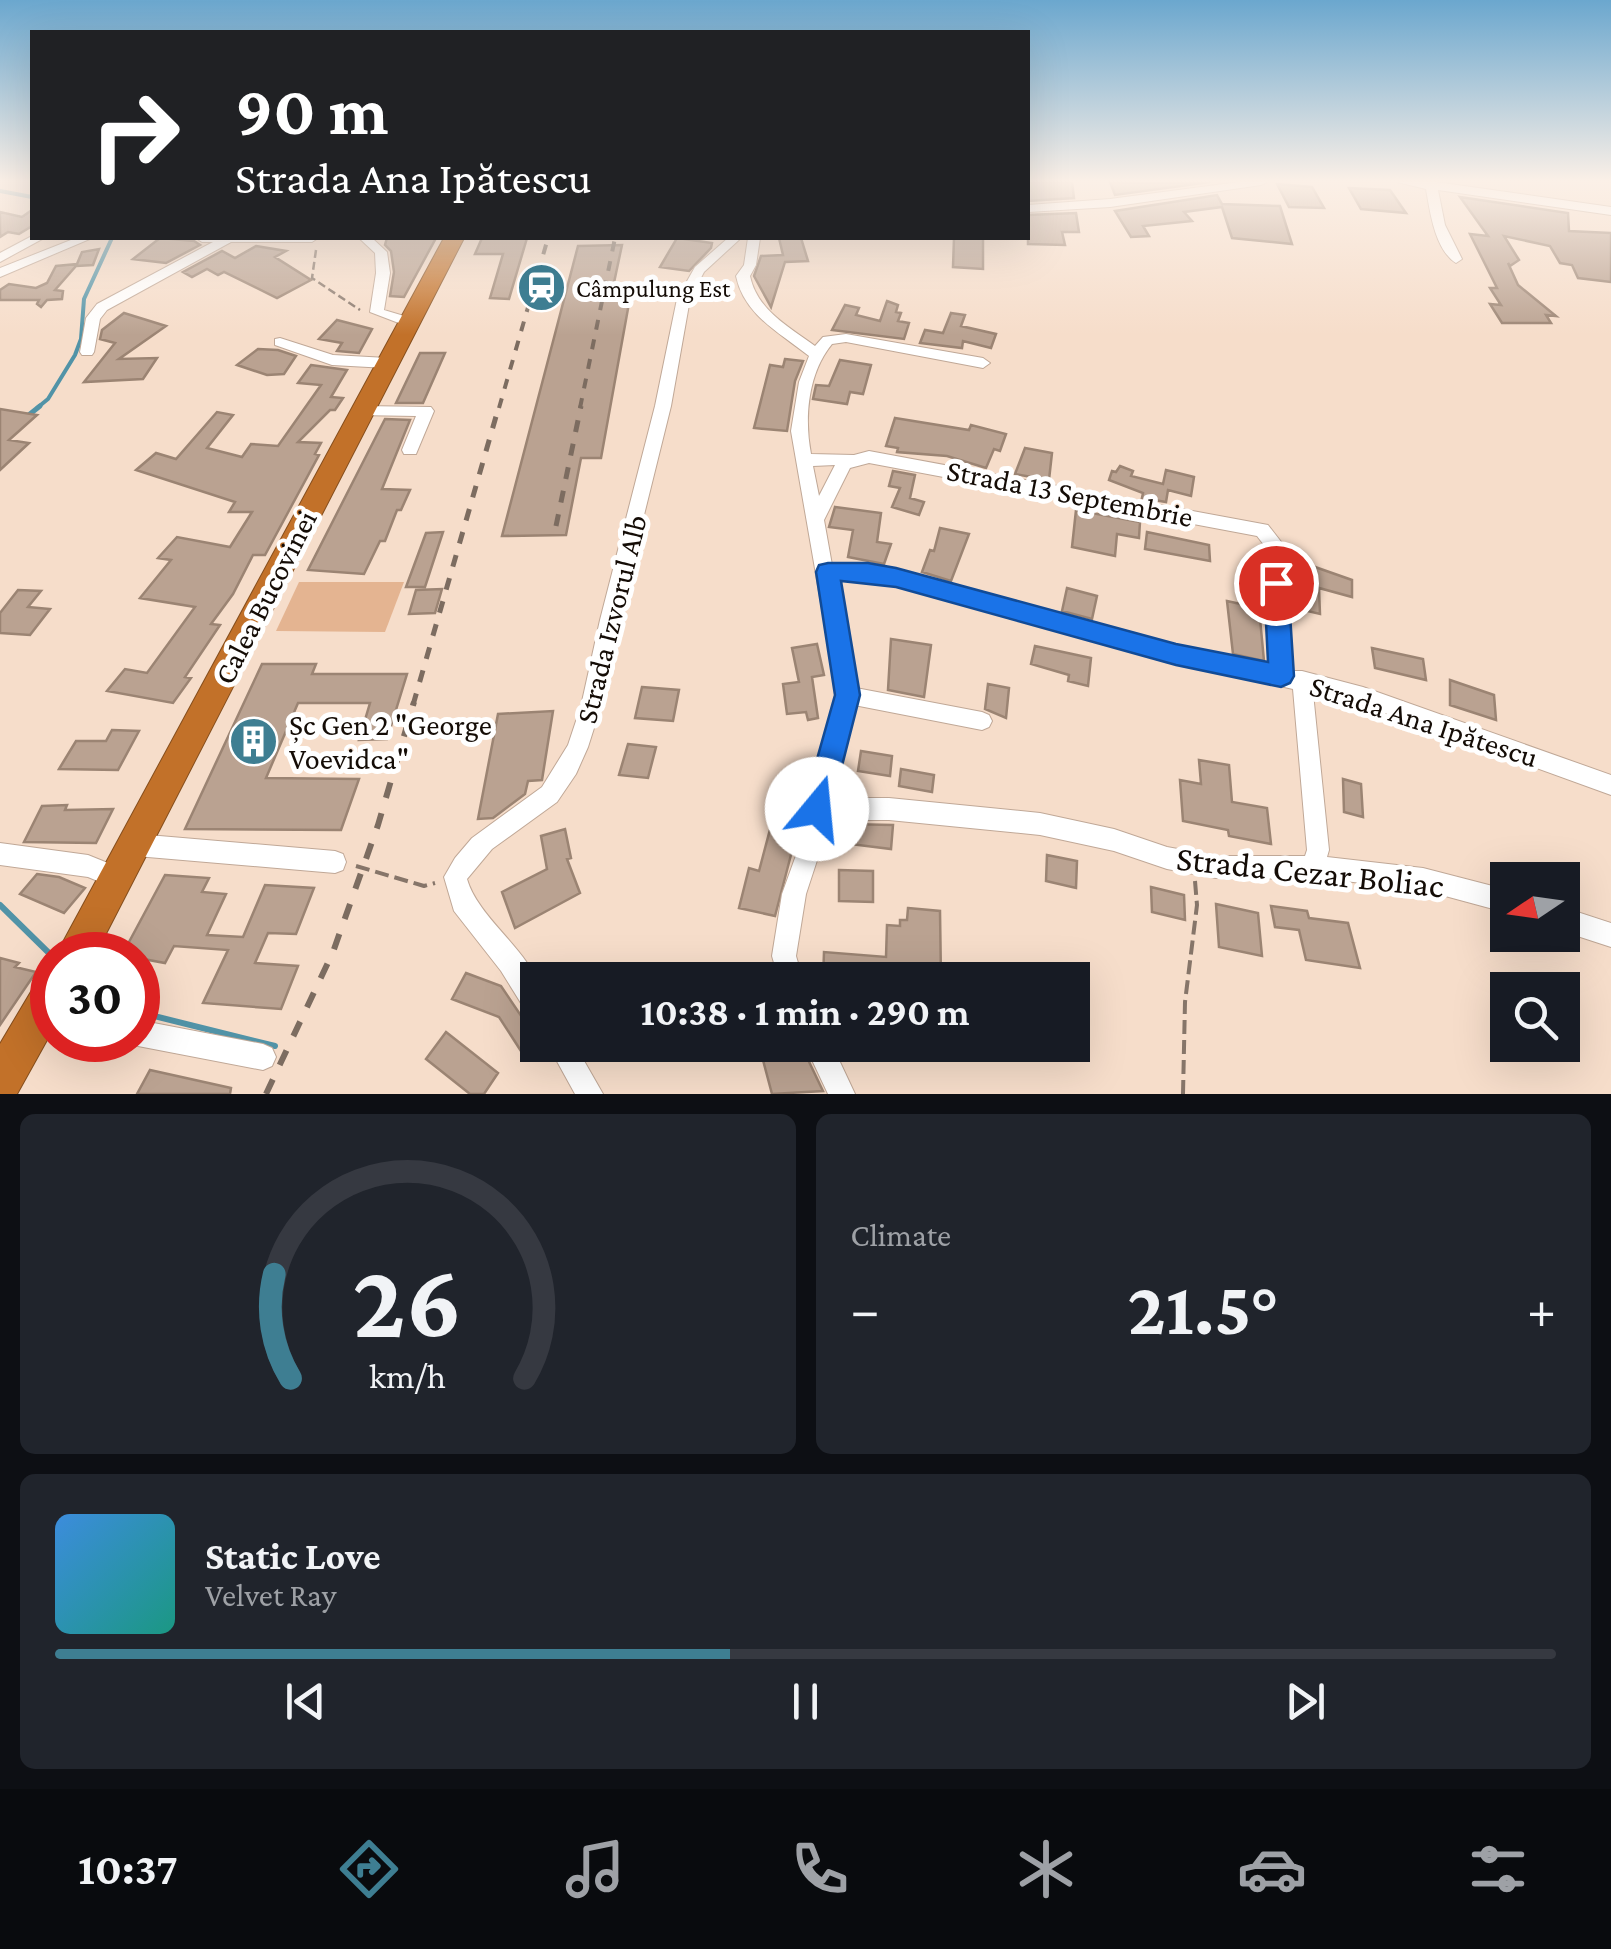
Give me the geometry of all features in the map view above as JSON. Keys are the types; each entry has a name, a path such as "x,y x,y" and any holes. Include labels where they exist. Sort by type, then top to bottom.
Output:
{"highway":[{"name":"Calea Bucovinei","path":"88,932 453,240"},
{"path":"0,1083 30,1037"}],"street":[{"path":"1443,233 1456,259"},
{"path":"0,258 34,240"},
{"path":"0,273 81,240"},
{"path":"88,352 93,318 102,307 226,240"},
{"path":"367,240 381,252 383,273 375,306 384,317 409,322"},
{"name":"Strada Izvorul Alb","path":"454,877 490,837 531,811 555,788 573,757 598,686 608,625 672,369 677,316 685,289 704,261 732,240"},
{"path":"754,240 750,265 743,276 744,289 770,318 816,354"},
{"path":"786,962 794,894 814,836 817,809 848,695 804,460 801,410 816,354 828,340 846,338 983,363"},
{"path":"280,342 332,360 387,363"},
{"path":"361,411 426,411 410,450"},
{"name":"Strada 13 Septembrie","path":"804,460 884,458 1262,530 1274,543 1318,850 1312,870"},
{"path":"816,518 838,471 848,459"},
{"name":"Strada Ana Ipătescu","path":"828,572 868,572 896,578 1176,654 1363,696 1611,784"},
{"path":"848,695 982,720"},
{"name":"Strada Cezar Boliac","path":"817,809 889,809 1040,824 1194,863 1423,879 1490,897"},
{"path":"136,845 335,862"},
{"path":"0,854 88,866 117,878"},
{"path":"454,877 462,903 520,978"},
{"path":"1580,925 1611,935"},
{"path":"160,1037 263,1058"},
{"path":"571,1062 590,1094"},
{"path":"826,1062 842,1094"}],"path":[{"path":"312,240 316,249 312,278 362,311 375,306"},
{"path":"335,862 424,886 454,877"},
{"path":"1183,1094 1185,1002 1197,905 1194,863"}],"shaded area":[{"path":"299,582 404,582 385,632 276,631"}],"building":[{"path":"1030,233 1062,233 1065,245 1028,244"},
{"path":"1129,233 1149,236 1131,237"},
{"path":"1230,233 1289,233 1292,244 1232,238"},
{"path":"1486,233 1611,233 1611,282 1578,278 1572,265 1560,263 1550,246 1504,236 1519,260 1510,266 1508,263 1518,285 1556,316 1546,315 1551,323 1502,323 1490,304 1501,305 1490,288 1497,288 1470,234 1488,236"},
{"path":"157,240 194,241 200,245 166,263 133,259"},
{"path":"386,240 435,240 404,297 390,296 394,272 391,251 385,245"},
{"path":"481,240 526,240 509,299 490,298 503,254 475,254"},
{"path":"676,240 712,243 689,271 660,267"},
{"path":"779,240 802,240 808,261 785,262 771,307 754,276 761,256 783,255"},
{"path":"954,240 983,240 983,269 953,267"},
{"path":"622,245 612,292 631,292 601,458 581,458 566,535 502,536 578,246"},
{"path":"256,246 286,251 275,257 311,280 277,298 224,272 218,275 207,269 192,277 183,272 222,251 235,258"},
{"path":"99,249 93,265 76,266 55,290 63,291 62,299 47,300 41,307 37,304 39,300 0,300 0,290 9,284 36,288 47,283 56,266 77,264 82,252"},
{"path":"887,301 898,305 898,321 909,323 904,339 832,330 845,305 859,308 856,315 880,321"},
{"path":"124,313 166,326 119,359 157,358 143,379 84,382 115,343 100,339 102,330"},
{"path":"951,313 965,315 961,326 996,334 991,348 963,341 962,348 920,343 925,330 943,333"},
{"path":"337,320 372,329 359,353 337,351 342,343 319,339"},
{"path":"258,349 296,356 284,374 267,375 237,365"},
{"path":"420,353 445,353 423,403 396,403"},
{"path":"785,359 803,361 795,381 787,431 754,428 770,365 783,367"},
{"path":"840,360 871,365 863,394 850,392 847,404 813,399 816,385 829,386"},
{"path":"311,365 347,370 331,397 343,398 298,442 321,443 315,454 319,455 265,555 253,555 233,594 211,624 220,625 185,677 191,678 173,703 107,691 125,669 147,673 195,607 140,598 171,560 158,558 177,537 230,547 252,512 229,512 235,502 136,470 156,453 176,459 217,412 233,415 207,448 242,457 251,444 278,446 321,385 298,383"},
{"path":"0,409 37,415 9,440 29,443 0,470"},
{"path":"895,418 969,430 971,425 1006,434 1000,451 994,449 986,468 947,456 897,452 898,448 886,446"},
{"path":"385,419 410,420 382,489 410,490 401,510 397,510 385,541 380,541 364,574 308,570"},
{"path":"1025,448 1052,453 1049,480 1015,474"},
{"path":"1120,466 1133,471 1131,476 1163,484 1166,470 1194,477 1191,496 1168,490 1166,502 1142,498 1143,493 1109,480 1112,471"},
{"path":"893,471 915,475 910,498 924,502 919,515 892,507 900,488 889,486"},
{"path":"835,507 881,513 877,542 891,544 884,564 848,557 853,530 829,527"},
{"path":"1076,510 1140,522 1139,538 1117,534 1115,556 1072,547"},
{"path":"940,528 969,534 951,581 922,572 930,550 934,551"},
{"path":"443,532 425,587 406,587 426,533"},
{"path":"1147,532 1209,545 1210,561 1145,549"},
{"path":"1298,561 1352,580 1352,597 1319,588 1320,614 1299,609"},
{"path":"1067,588 1097,596 1092,619 1062,611"},
{"path":"442,589 435,613 409,614 416,590"},
{"path":"18,590 41,591 28,607 50,609 30,635 0,633 0,613"},
{"path":"1227,601 1259,608 1264,661 1233,654"},
{"path":"891,639 931,645 924,697 888,690"},
{"path":"817,644 824,675 812,677 818,718 808,720 806,712 787,714 783,684 799,682 792,648"},
{"path":"1035,646 1091,658 1088,686 1068,681 1069,675 1031,664"},
{"path":"1372,648 1423,659 1426,680 1375,668"},
{"name":"Șc Gen 2 \"George Voevidca\"","path":"262,664 316,664 312,674 407,674 387,739 359,740 370,703 298,703 266,778 359,779 341,830 185,829"},
{"path":"1450,680 1494,695 1496,720 1450,705"},
{"path":"988,684 1009,688 1006,718 985,709"},
{"path":"642,687 679,690 673,721 635,718"},
{"path":"553,711 542,780 528,781 525,794 493,818 478,819 498,714"},
{"path":"112,730 139,731 118,770 59,769 76,741 106,741"},
{"path":"628,744 656,747 648,778 619,775"},
{"path":"861,751 892,756 890,776 858,771"},
{"path":"1199,760 1229,765 1232,802 1267,808 1271,844 1183,821 1180,780 1201,784"},
{"path":"901,769 934,775 932,792 899,786"},
{"path":"1343,779 1361,784 1363,817 1344,812"},
{"path":"67,805 65,810 113,809 96,843 24,842 42,806"},
{"path":"772,822 798,828 775,916 739,908 749,868 759,871"},
{"path":"844,824 893,825 891,849 842,843"},
{"path":"565,829 571,858 567,859 580,893 515,928 502,892 547,869 541,836"},
{"path":"1047,855 1077,861 1076,888 1046,881"},
{"path":"839,870 873,871 873,902 839,901"},
{"path":"37,874 59,877 85,888 64,913 20,894"},
{"path":"165,875 209,878 202,892 226,894 207,935 243,937 265,885 314,888 296,934 268,933 255,963 298,966 281,1009 203,1003 228,950 174,946 165,963 160,962 160,932 134,932"},
{"path":"1151,887 1184,895 1185,920 1152,912"},
{"path":"1216,904 1258,913 1262,956 1219,947"},
{"path":"1271,906 1307,911 1309,918 1348,923 1360,968 1306,960 1299,930 1275,927"},
{"path":"908,908 940,911 941,962 824,962 824,952 886,957 887,925 900,926 900,920 907,920"},
{"path":"0,958 30,971 30,981 0,1025"},
{"path":"466,973 501,986 520,1014 520,1049 499,1017 452,999"},
{"path":"446,1032 498,1073 484,1094 470,1094 426,1059"},
{"path":"764,1062 809,1062 823,1091 772,1094"},
{"path":"150,1070 231,1088 230,1094 137,1094"}],"waterway":[{"path":"37,408 48,399 75,355 81,339 84,299 111,240"},
{"path":"25,418 40,406"},
{"path":"0,905 30,934"},
{"path":"160,1017 275,1046"}],"railway":[{"path":"499,408 547,240"},
{"path":"580,408 615,240"},
{"path":"413,705 499,406"},
{"path":"556,526 581,406"},
{"path":"266,1094 333,952 378,825 414,702"}],"place":[{"name":"Câmpulung Est","path":"541,288"},
{"name":"Șc Gen 2 \"George Voevidca\"","path":"254,741"}],"route":[{"path":"817,809 848,695 828,572 868,572 896,578 1176,654 1281,676 1276,583"}]}
